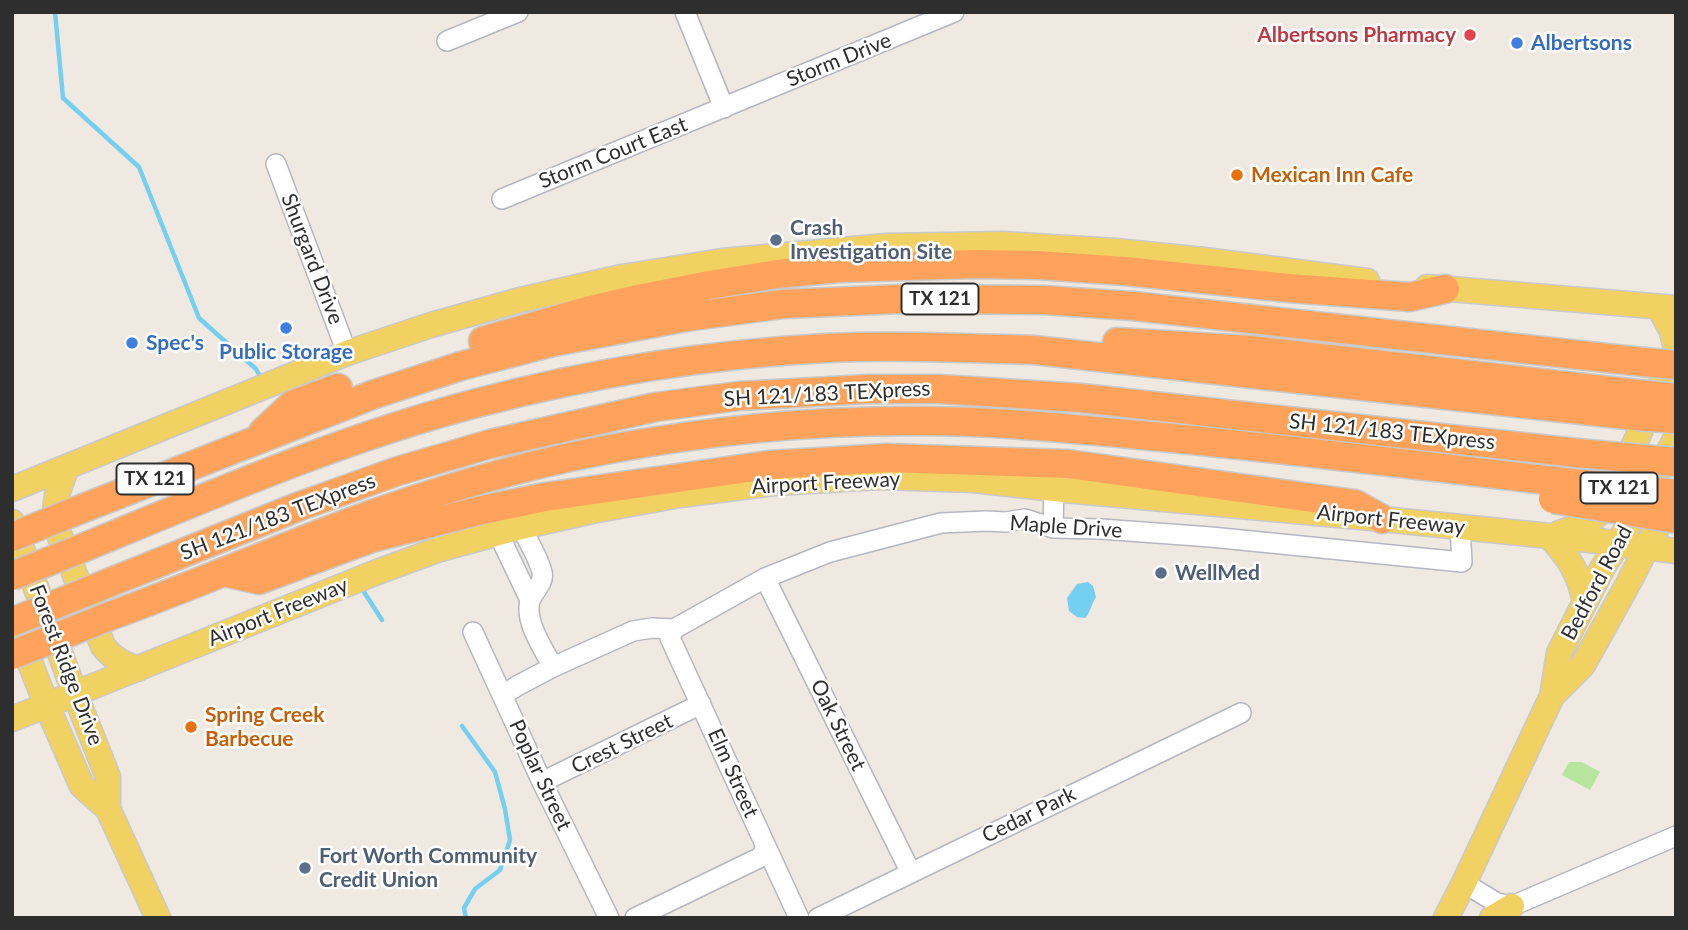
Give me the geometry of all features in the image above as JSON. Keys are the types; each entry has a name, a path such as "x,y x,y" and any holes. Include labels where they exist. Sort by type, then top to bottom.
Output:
{"highway":[{"path":"253,441 292,405 399,366 587,311 709,285 777,274 840,268 1038,265 1410,297 1445,289"},
{"name":"TX 121","path":"12,537 372,395 461,366 553,342 686,317 783,304 912,299 1044,300 1147,308 1643,362 1676,363"},
{"name":"SH 121/183 TEXpress","path":"12,576 340,446 464,406 614,372 757,353 827,348 971,347 1034,350 1642,405 1676,419"},
{"name":"SH 121/183 TEXpress","path":"12,620 299,506 398,471 477,447 656,407 739,397 868,389 1011,392 1676,462"},
{"path":"1642,405 1676,398"},
{"name":"TX 121","path":"12,655 344,525 454,488 536,465 605,450 695,436 815,424 911,421 1000,424 1214,442 1558,491 1676,492"},
{"path":"224,572 259,580 372,538 545,497 769,465 887,458 1068,464 1355,504 1382,519"},
{"path":"1558,491 1676,519"},
{"path":"12,520 25,513 78,510"}],"main road":[{"path":"12,489 347,353 431,325 520,300 622,277 722,261 886,246 1002,244 1115,251 1387,284 1668,307 1676,349 1608,504 1597,517 1587,523 1549,536 1567,555 1582,586 1585,602"},
{"name":"Bedford Road","path":"1446,918 1552,696 1559,653 1603,567 1676,438"},
{"path":"67,467 56,496 54,511 57,529 103,646 123,665 138,669"},
{"name":"Airport Freeway","path":"12,719 437,550 592,511 668,497 774,483 880,477 974,480 1382,519 1676,551"},
{"name":"Bedford Road","path":"1552,696 1583,665 1676,492"},
{"name":"Forest Ridge Drive","path":"12,520 108,777 108,810"},
{"name":"Forest Ridge Drive","path":"12,620 82,786 108,810 158,918"}],"street":[{"path":"447,41 518,12"},
{"path":"685,12 724,108"},
{"name":"Storm Drive","path":"724,108 954,12"},
{"name":"Storm Court East","path":"502,199 724,108"},
{"name":"Shurgard Drive","path":"276,164 347,353"},
{"path":"1025,519 1027,486"},
{"path":"1054,489 1054,527"},
{"name":"Maple Drive","path":"503,695 553,667 633,631 674,629 765,578 830,552 941,523 1025,519 1054,527 1211,537 1462,562 1460,527"},
{"path":"522,527 543,574 540,586 530,600 532,626 553,667"},
{"path":"498,533 530,600"},
{"name":"Oak Street","path":"765,578 911,873"},
{"name":"Elm Street","path":"674,629 670,638 799,918"},
{"name":"Poplar Street","path":"473,632 542,782 609,918"},
{"name":"Crest Street","path":"542,782 701,704"},
{"name":"Cedar Park","path":"818,918 1241,713"},
{"path":"1464,883 1497,903 1502,912 1676,836"},
{"path":"635,918 761,857 766,847"}],"green space":[{"path":"1569,762 1582,762 1600,772 1590,790 1562,775"}],"water":[{"path":"1088,582 1093,586 1096,597 1085,618 1077,617 1069,611 1067,598 1077,584"}],"waterway":[{"path":"55,12 63,98 139,167 199,318 256,369 260,376"},
{"path":"364,592 382,620"},
{"path":"462,726 495,772 510,840 500,870 475,889 464,908 466,918"}],"place":[{"name":"Albertsons Pharmacy","path":"1470,35"},
{"name":"Albertsons","path":"1517,43"},
{"name":"Mexican Inn Cafe","path":"1237,175"},
{"name":"Crash Investigation Site","path":"776,240"},
{"name":"Public Storage","path":"286,328"},
{"name":"Spec's","path":"132,343"},
{"name":"WellMed","path":"1161,573"},
{"name":"Spring Creek Barbecue","path":"191,727"},
{"name":"Fort Worth Community Credit Union","path":"305,868"}]}
